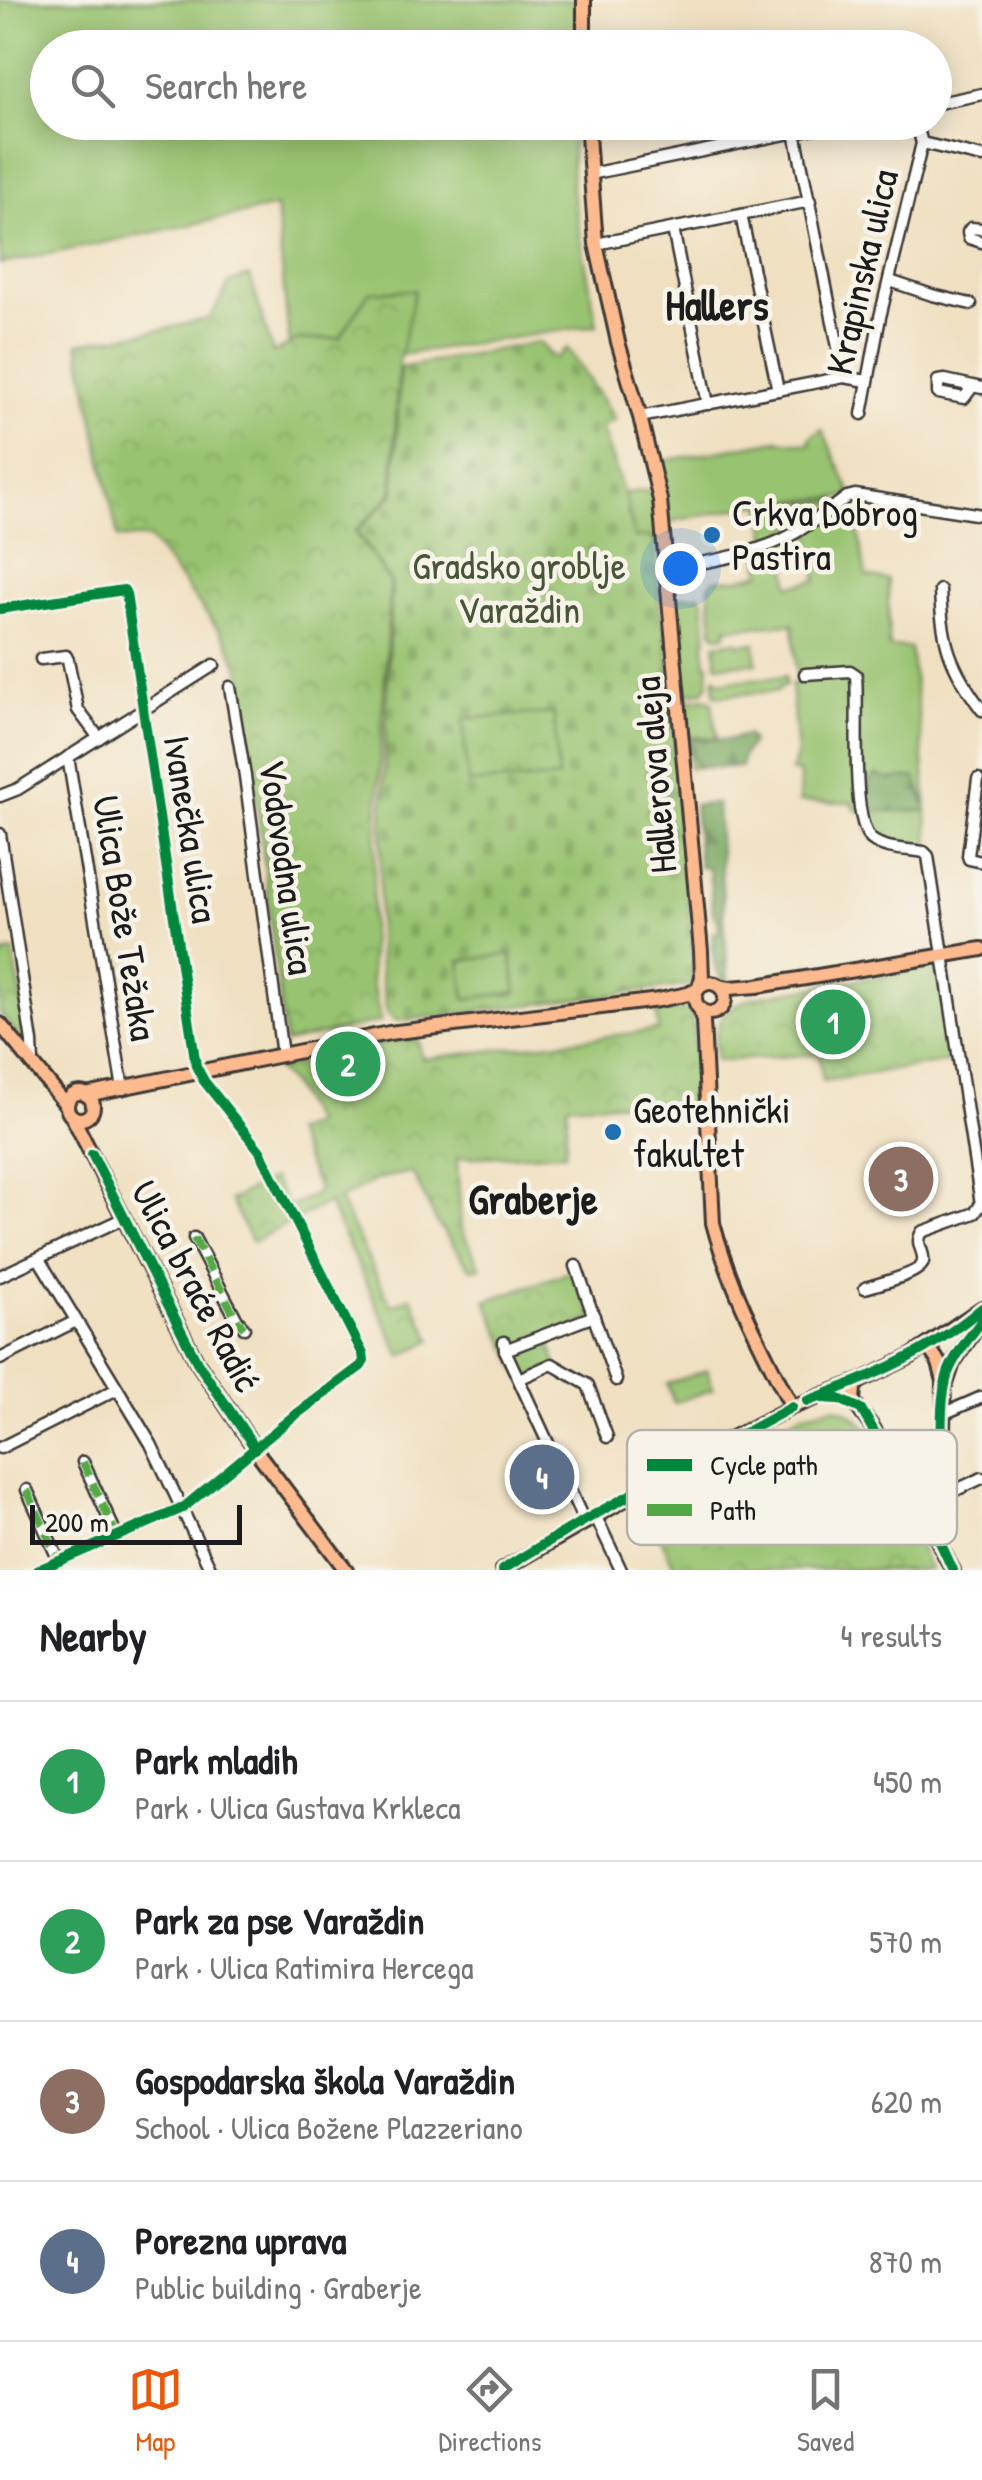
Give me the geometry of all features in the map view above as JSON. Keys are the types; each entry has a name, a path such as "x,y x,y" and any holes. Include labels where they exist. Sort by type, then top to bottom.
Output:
{"main road":[{"path":"584,0 584,30"},
{"name":"Hallerova aleja","path":"588,140 596,244 660,500 701,951 702,976 698,988"},
{"path":"75,1103 119,1090 409,1030 660,1000 688,994 706,983 728,988 757,986 982,949"},
{"name":"Hallerova aleja","path":"701,951 708,974 717,985"},
{"path":"705,1054 710,1022 724,994 717,985"},
{"path":"660,1000 707,1012 757,986"},
{"path":"698,988 695,998 705,1054 714,1224 720,1248 764,1352 792,1408"},
{"path":"0,1024 51,1085 75,1103 80,1119 96,1103 119,1090"},
{"path":"75,1103 92,1103 91,1112"},
{"name":"Ulica braće Radić","path":"75,1103 90,1149 197,1362 218,1397 346,1570"},
{"name":"Ulica braće Radić","path":"90,1149 86,1122 91,1112"},
{"path":"748,1430 928,1346 982,1308"},
{"path":"942,1430 948,1373 982,1320"},
{"path":"928,1346 942,1369 944,1396"},
{"path":"860,1381 852,1396 872,1430"},
{"path":"807,1401 839,1399 860,1409"},
{"path":"502,1570 627,1497"},
{"path":"941,1545 952,1570"}],"street":[{"path":"952,100 982,94"},
{"path":"590,174 756,140"},
{"path":"797,140 844,377"},
{"path":"921,140 982,156"},
{"name":"Krapinska ulica","path":"862,414 922,143"},
{"path":"596,244 810,202"},
{"path":"741,215 778,390"},
{"path":"982,228 971,228 968,232 969,238 982,242"},
{"path":"673,229 708,404"},
{"path":"890,281 971,304"},
{"path":"640,418 844,377 867,381"},
{"path":"667,569 734,556 771,544 856,495 982,515"},
{"name":"Ivanečka ulica","path":"0,609 124,590 126,594 199,1073"},
{"path":"940,590 948,652 963,684 982,710"},
{"path":"41,659 66,656 78,710 99,738"},
{"path":"0,796 18,789 214,665"},
{"path":"805,674 850,671 856,675 859,800 864,827 882,845 928,856 981,1204 974,1213 922,1232 918,1241 921,1267 866,1288"},
{"name":"Vodovodna ulica","path":"230,686 282,1056"},
{"name":"Ulica Bože Težaka","path":"68,756 119,1090"},
{"path":"978,780 968,856 969,860 982,862"},
{"path":"0,834 33,1065"},
{"path":"38,1570 183,1508 361,1366 363,1354 260,1151 199,1073"},
{"path":"0,1276 124,1218"},
{"path":"194,1238 244,1328"},
{"path":"39,1259 151,1444 211,1570"},
{"path":"576,1266 616,1380"},
{"path":"594,1316 505,1346 589,1518 621,1570"},
{"path":"0,1359 76,1321"},
{"path":"519,1379 552,1364 588,1385 607,1437"},
{"path":"0,1448 117,1389"},
{"path":"943,1414 982,1397"},
{"path":"83,1462 117,1536"},
{"path":"957,1489 982,1478"},
{"path":"27,1490 59,1561"}],"green space":[{"path":"0,0 578,0 577,30 30,30 30,140 572,140 571,185 597,325 292,371 276,207 0,264"},
{"path":"250,276 273,353 298,340 340,338 369,292 415,290 399,361 392,494 355,531 390,582 371,931 371,979 381,1021 285,1043 242,674 227,641 149,538 118,538 78,343 210,318 230,282"},
{"name":"Gradsko groblje Varaždin","path":"539,342 555,359 567,348 615,419 601,427 635,538 649,536 655,542 661,623 666,627 695,979 690,985 397,1021 388,1015 378,936 391,582 357,531 394,494 400,368","holes":["511,954 517,992 465,999 460,961"]},
{"path":"822,429 851,493 844,497 769,502 668,522 658,462 778,440 810,444 810,437"},
{"path":"651,490 659,539 655,542 635,538 623,493"},
{"path":"853,498 866,576 888,580 889,647 910,648 927,807 915,777 890,780 907,809 927,811 929,846 876,837 870,832 865,811 855,810 853,803 799,802 800,773 791,772 797,753 791,685 797,684 793,624 726,628 726,635 718,636 713,632 709,586 714,580 761,573 759,554 783,547 790,586 817,580 810,527"},
{"path":"838,500 775,539 770,537 768,542 762,506"},
{"path":"699,595 703,600 708,686 702,692 684,694 675,598"},
{"path":"755,643 757,663 717,665 715,644"},
{"path":"785,676 786,685 778,691 715,696 716,677 718,682"},
{"path":"706,698 712,702 717,738 692,737 693,757 699,767 690,768 685,701"},
{"path":"554,714 558,778 468,783 463,719"},
{"path":"747,735 752,742 742,757 741,767 699,767 693,757 692,737 727,740"},
{"path":"876,775 890,780 915,777 927,811 865,811 864,791"},
{"path":"717,804 728,981 721,979 714,965 712,933 719,932 718,921 713,913 709,868 699,866 694,805"},
{"path":"13,951 29,1037 23,1042 0,1013 0,955"},
{"path":"511,954 517,992 465,999 459,961"},
{"path":"940,966 951,1061 823,1081 819,1054 716,1061 721,1020 743,1001"},
{"path":"656,1010 690,1011 693,1017 696,1105 568,1104 565,1153 457,1158 461,1229 481,1267 471,1269 437,1223 412,1172 380,1178 339,1200 392,1306 411,1297 432,1340 401,1356 328,1203 252,1242 230,1200 273,1179 288,1207 319,1190 293,1132 314,1124 290,1083 277,1070 418,1038 422,1059 658,1030"},
{"path":"575,1270 593,1319 548,1336 557,1365 523,1381 486,1301"},
{"path":"707,1370 713,1389 674,1403 667,1384"},
{"path":"833,1407 857,1418 868,1430 772,1430 804,1413"},
{"path":"664,1545 918,1545 931,1570 676,1570"}],"marked path":[{"path":"194,1238 244,1328"},
{"path":"83,1462 117,1536"},
{"path":"27,1490 59,1561"}],"cycle path":[{"path":"0,609 124,590 126,594 196,1066 260,1151 364,1361 183,1508 38,1570"},
{"path":"92,1154 197,1362 255,1448"},
{"path":"807,1401 899,1362 942,1338 982,1308"},
{"path":"942,1430 948,1373 982,1320"},
{"path":"822,1398 839,1399 861,1409 873,1430"},
{"path":"749,1430 792,1407"},
{"path":"502,1570 627,1496"},
{"path":"941,1545 953,1570"}],"place":[{"name":"Crkva Dobrog Pastira","path":"712,535"},
{"name":"Park mladih","path":"833,1022"},
{"name":"Park za pse Varaždin","path":"348,1064"},
{"name":"Geotehnički fakultet","path":"613,1132"},
{"name":"Gospodarska škola Varaždin","path":"901,1179"},
{"name":"Porezna uprava","path":"542,1477"}],"district":[{"name":"Hallers","path":"717,305"},
{"name":"Graberje","path":"533,1199"}]}
